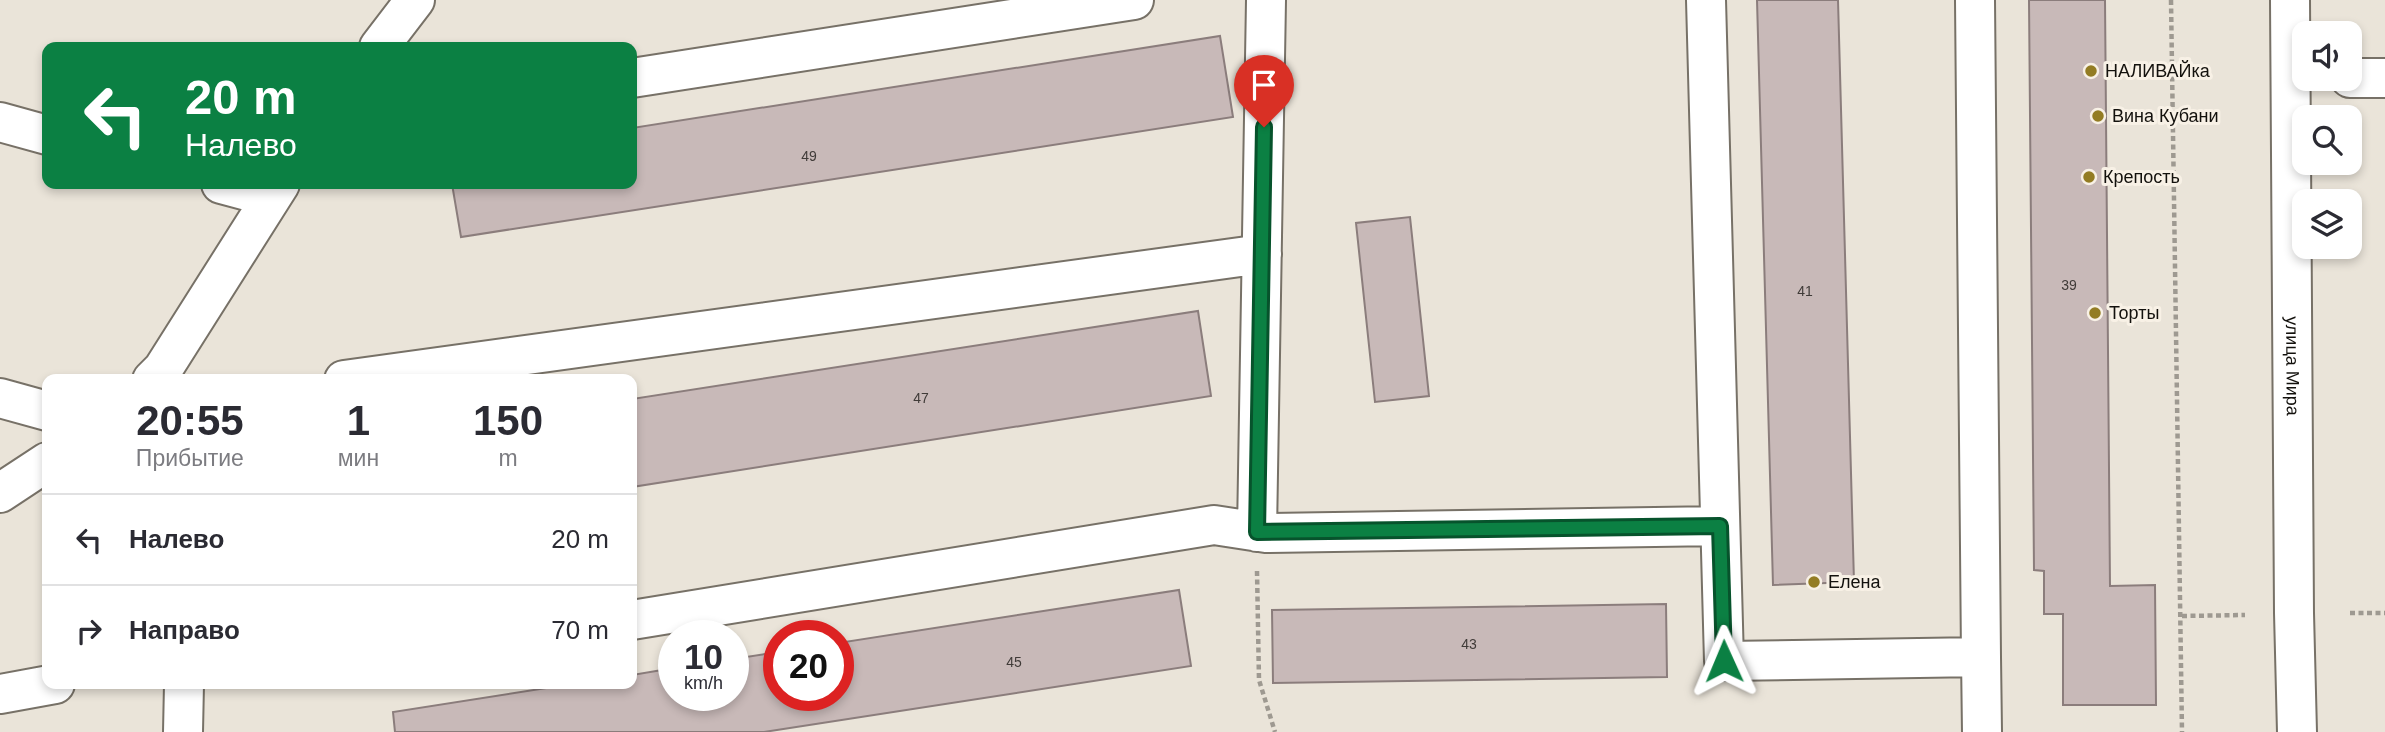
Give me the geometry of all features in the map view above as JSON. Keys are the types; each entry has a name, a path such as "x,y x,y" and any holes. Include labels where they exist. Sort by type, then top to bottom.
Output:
{"main road":[{"path":"383,42 415,0"},
{"path":"637,77 1134,0"},
{"path":"1257,532 1266,0"},
{"path":"1706,0 1724,661 1981,657"},
{"path":"1975,0 1982,732"},
{"name":"улица Мира","path":"2290,0 2292,22"},
{"path":"2362,78 2385,78"},
{"name":"улица Мира","path":"2297,91 2297,732"},
{"path":"0,122 42,134"},
{"path":"165,374 275,191"},
{"path":"388,374 1262,254"},
{"path":"0,398 42,410"},
{"path":"0,493 42,464"},
{"path":"637,619 1214,525 1257,532 1720,526"},
{"path":"0,694 42,686"},
{"path":"183,732 184,689"}],"path":[{"path":"2171,0 2182,732"},
{"path":"1257,532 1259,680 1275,732"},
{"path":"2350,613 2385,613"},
{"path":"2182,616 2245,615"}],"building":[{"path":"1757,0 1838,0 1854,582 1773,585"},
{"path":"2029,0 2105,0 2110,586 2155,585 2156,705 2063,705 2063,614 2044,614 2044,571 2034,570"},
{"path":"1220,36 1233,117 461,237 453,189 637,189 637,127"},
{"path":"1410,217 1429,396 1375,402 1356,223"},
{"path":"1198,311 1211,396 637,486 637,398"},
{"path":"1179,590 1191,666 764,732 395,732 393,712 540,689 637,689 637,674 658,671 658,711 749,711 749,657 763,654 763,711 854,711 854,641"},
{"path":"1666,604 1667,677 1273,683 1272,610"}],"place":[{"name":"НАЛИВАЙка","path":"2091,71"},
{"name":"Вина Кубани","path":"2098,116"},
{"name":"Крепость","path":"2089,177"},
{"name":"Торты","path":"2095,313"},
{"name":"Елена","path":"1814,582"}],"route":[{"path":"1264,127 1257,532 1720,526 1724,661"}]}
